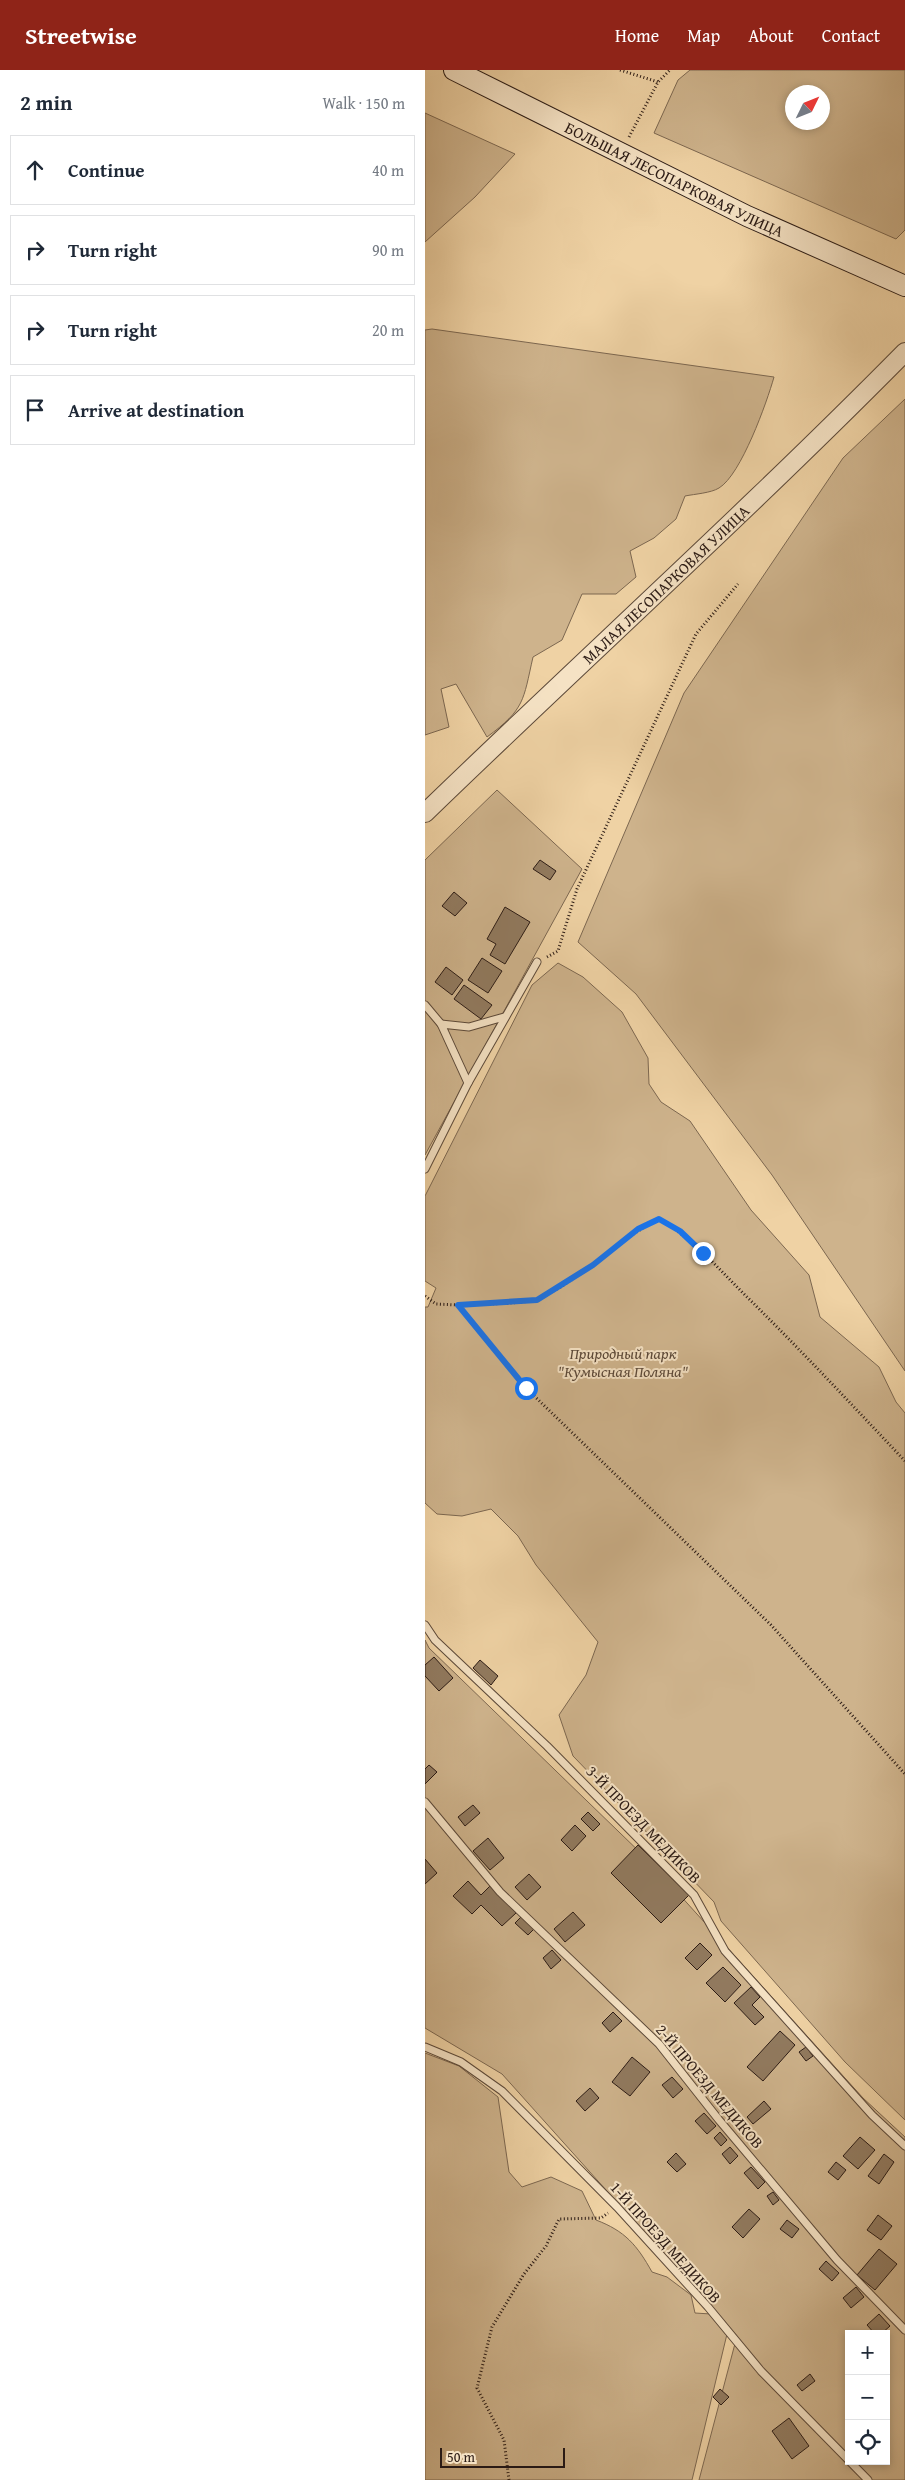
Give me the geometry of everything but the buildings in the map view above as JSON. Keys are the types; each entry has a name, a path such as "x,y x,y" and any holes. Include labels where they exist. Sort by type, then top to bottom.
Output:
{"main road":[{"name":"БОЛЬШАЯ ЛЕСОПАРКОВАЯ УЛИЦА","path":"454,70 747,216 903,283"}],"street":[{"name":"МАЛАЯ ЛЕСОПАРКОВАЯ УЛИЦА","path":"425,813 551,691 675,577 905,352"}],"lane":[{"path":"425,1169 504,1017 537,962"},
{"path":"425,1006 441,1024 468,1084"},
{"path":"441,1024 469,1027 504,1017"},
{"name":"3-Й ПРОЕЗД МЕДИКОВ","path":"425,1625 435,1640 547,1746 694,1895 725,1952 872,2116 905,2146"},
{"name":"2-Й ПРОЕЗД МЕДИКОВ","path":"425,1802 501,1892 659,2044 719,2120 837,2260 905,2330"},
{"name":"1-Й ПРОЕЗД МЕДИКОВ","path":"425,2047 461,2062 502,2091 617,2207 708,2307 761,2370 868,2480"}],"path":[{"path":"621,70 658,82"},
{"path":"621,152 658,82 670,70"},
{"path":"537,962 558,951 577,888 695,634 737,584"},
{"path":"425,1296 436,1304 458,1305 537,1300 593,1265 638,1229 659,1219 680,1231 703,1253 788,1337 905,1461"},
{"path":"458,1305 526,1388 771,1625 905,1774"},
{"path":"509,2480 504,2440 477,2388 492,2327 524,2274 546,2246 559,2219 601,2218 617,2207"}],"green space":[{"path":"690,70 905,70 905,230 896,239 654,133 678,80"},
{"path":"425,113 515,154 475,197 425,242"},
{"path":"432,329 774,377 752,437 736,469 727,481 716,490 685,496 676,519 654,538 630,551 636,577 616,594 582,594 562,640 533,657 524,694 516,711 487,737 456,684 441,689 449,727 425,735 425,330"},
{"path":"905,399 905,1371 772,1175 636,994 578,942 684,693 843,458"},
{"path":"497,790 582,869 425,1155 425,860"},
{"name":"Природный парк \"Кумысная Поляна\"","path":"558,963 583,977 622,1012 648,1058 649,1084 661,1102 690,1121 751,1210 809,1275 820,1317 879,1367 896,1402 905,1413 905,2120 845,2062 721,1921 714,1902 573,1756 559,1715 586,1675 598,1642 536,1565 518,1536 491,1509 462,1516 437,1514 425,1503 425,1307 428,1307 436,1288 425,1281 425,1196 532,985"},
{"path":"425,1640 429,1648 650,1862 863,2098 905,2137 905,2480 699,2480 737,2336 502,2074 425,2028"},
{"path":"425,2053 459,2066 498,2097 509,2172 522,2187 551,2177 582,2191 596,2220 623,2234 641,2254 652,2272 667,2277 691,2295 695,2313 711,2314 727,2334 692,2480 425,2480"}],"route":[{"path":"526,1388 458,1305 537,1300 593,1265 638,1229 659,1219 680,1231 703,1253"}]}
